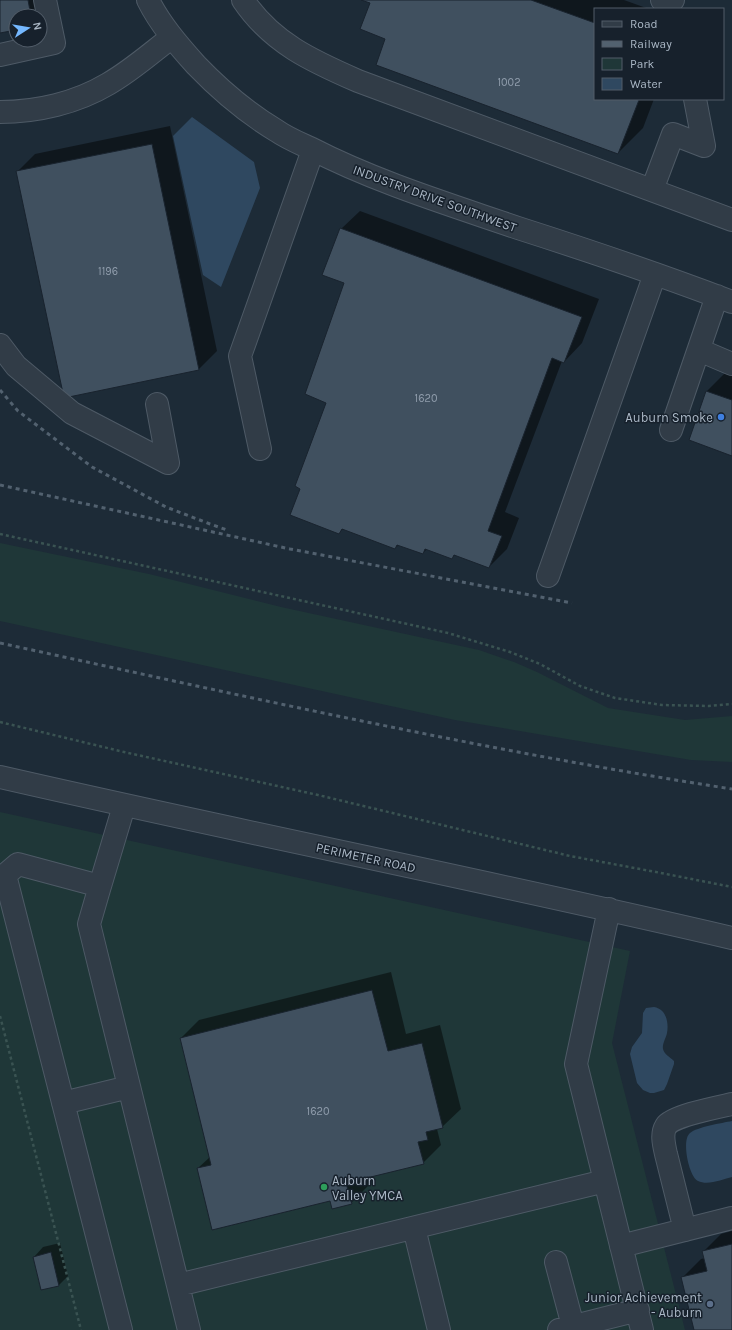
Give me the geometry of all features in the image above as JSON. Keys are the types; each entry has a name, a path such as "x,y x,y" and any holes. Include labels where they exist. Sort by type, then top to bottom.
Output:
{"street":[{"path":"0,55 54,44 45,0"},
{"name":"INDUSTRY DRIVE SOUTHWEST","path":"148,0 172,37 215,84 244,108 277,132 360,172 444,203 725,299"},
{"path":"243,0 247,7 274,36 296,51 324,66 358,81 732,220"},
{"path":"662,0 666,2 674,0"},
{"path":"0,112 52,106 92,93 110,84 172,37"},
{"path":"652,190 673,134 704,146 695,100"},
{"path":"260,450 240,356 313,150"},
{"path":"548,576 655,274"},
{"path":"671,430 699,350 725,299"},
{"path":"0,345 16,366 72,413 168,463 156,404"},
{"path":"699,350 732,364"},
{"name":"PERIMETER ROAD","path":"0,777 124,806 609,909 732,938"},
{"path":"124,806 89,924 189,1330"},
{"path":"100,886 18,864 5,875 121,1330"},
{"path":"556,1262 566,1328 640,1320 576,1064 609,909"},
{"path":"63,1103 129,1087"},
{"path":"685,1230 663,1141 664,1131 667,1125 681,1118 732,1104"},
{"path":"178,1286 605,1180"},
{"path":"621,1246 732,1218"},
{"path":"414,1228 439,1330"}],"path":[{"path":"0,534 448,633 510,652 540,664 580,686 615,698 662,705 709,706 732,704"},
{"path":"0,722 124,752 318,795 570,856 732,888"},
{"path":"0,1016 80,1330"}],"green space":[{"path":"0,543 149,574 281,607 479,650 537,672 608,708 685,720 732,716 732,762 691,760 455,720 0,621"},
{"name":"Auburn Valley YMCA","path":"0,812 630,951 612,1043 685,1330 0,1330"}],"water":[{"path":"192,117 254,162 260,188 221,287 203,275 173,136"},
{"path":"654,1007 661,1010 666,1017 668,1029 663,1049 674,1061 674,1064 664,1090 650,1093 643,1090 637,1083 630,1054 632,1047 642,1033 643,1013 646,1008"},
{"path":"732,1121 732,1177 706,1183 698,1181 692,1173 687,1158 687,1137 690,1133 698,1129"}],"building":[{"path":"0,0 28,0 30,8 8,8 8,32 0,33"},
{"path":"361,0 531,0 594,23 594,100 639,100 618,154 376,65 385,39 360,29 370,3"},
{"path":"152,144 199,370 64,398 16,171"},
{"path":"340,228 582,317 564,363 552,358 488,531 502,536 489,568 454,555 452,559 425,549 423,554 397,545 395,549 342,529 339,534 290,515 300,489 295,486 326,403 305,394 344,283 322,275"},
{"path":"706,391 732,400 732,456 689,440"},
{"path":"372,990 388,1051 422,1043 443,1128 426,1132 428,1140 418,1142 424,1164 346,1183 352,1204 332,1209 330,1201 212,1230 197,1168 211,1165 180,1038"},
{"name":"Junior Achievement - Auburn","path":"732,1244 732,1330 694,1330 681,1277 707,1271 702,1251"},
{"path":"51,1252 59,1286 41,1290 33,1257"}],"railway":[{"path":"0,390 18,411 92,467 166,507 227,530"},
{"path":"0,485 290,549 572,603"},
{"path":"0,643 365,722 548,758 732,789"}],"place":[{"name":"Auburn Smoke","path":"721,417"},
{"name":"Auburn Valley YMCA","path":"324,1187"},
{"name":"Junior Achievement - Auburn","path":"710,1304"}]}
